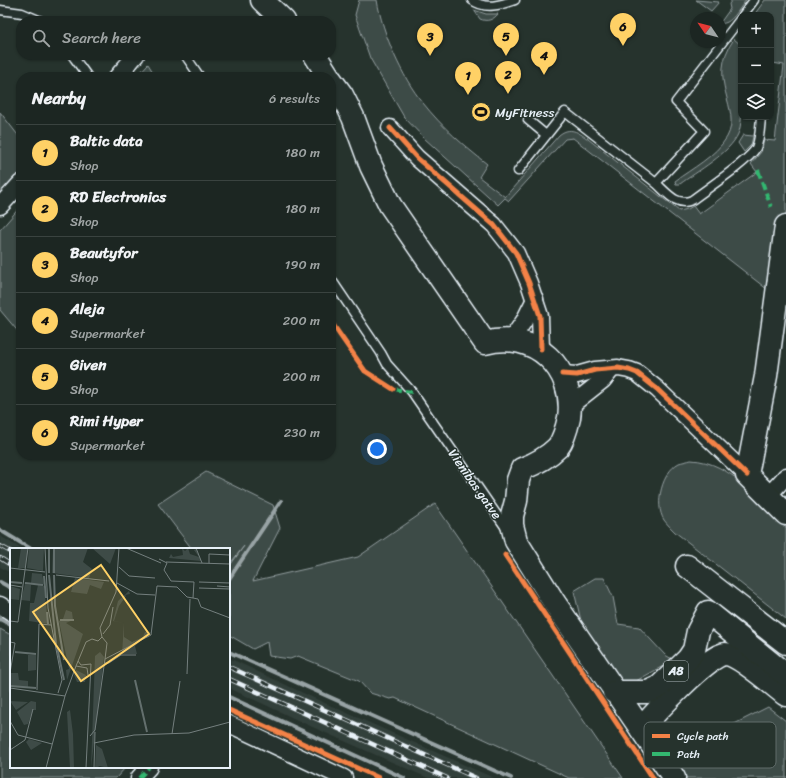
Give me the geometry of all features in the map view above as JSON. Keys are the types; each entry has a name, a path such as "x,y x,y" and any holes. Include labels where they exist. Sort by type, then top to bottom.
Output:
{"main road":[{"path":"262,0 279,16"},
{"path":"318,60 326,72"},
{"path":"336,87 342,95 353,117 371,166 390,205 435,273 485,343 511,340 540,349 562,374 568,390 570,406 567,428 559,446 535,464 522,469 518,480 516,502 512,516 516,541"},
{"path":"786,226 766,376 747,475 786,514"},
{"name":"Vienības gatve","path":"516,541 554,602 614,692 644,733"},
{"path":"687,566 786,643"},
{"name":"A8","path":"614,692 648,692 659,687 688,659 694,650 698,630 708,612 786,675"},
{"path":"647,722 659,708 686,684 704,663 713,657 725,654 740,659 786,695"},
{"path":"641,729 644,726"},
{"name":"Vienības gatve","path":"667,768 674,778"}],"street":[{"path":"121,72 132,60"},
{"path":"390,128 417,158 494,225 516,253 535,299 540,316 540,349"},
{"path":"0,206 16,188"},
{"path":"511,340 524,321 535,299"},
{"path":"562,374 577,375 595,370 612,369 633,371 657,389 747,475"},
{"path":"570,406 603,380 612,369"},
{"path":"768,496 786,476"},
{"path":"0,606 10,611"},
{"path":"230,724 344,778"},
{"path":"139,778 148,768"}],"lane":[{"path":"472,0 478,4 499,3 515,0"},
{"path":"745,12 754,0"},
{"path":"0,10 22,13 29,16"},
{"path":"656,183 704,131 676,102 738,27"},
{"path":"76,60 84,72"},
{"path":"188,60 197,72"},
{"path":"518,170 565,112 678,202 685,203 692,200 747,158 755,149 760,136 762,120"},
{"path":"528,120 546,135"},
{"name":"Vienības gatve","path":"336,286 387,364 412,392 516,541"}],"shaded area":[{"path":"359,0 377,0 388,40 415,93 430,112 446,128 487,164 479,177 505,197 559,135 570,130 577,132 588,139 679,211 693,206 699,214 757,172 751,164 761,152 764,140 775,141 784,65 774,63 774,12 756,12 765,0 786,0 786,304 573,138 565,139 509,201 505,198 498,205 424,138 404,117 370,58 355,15"},
{"path":"696,0 719,2 711,11"},
{"path":"732,0 746,0 731,19 726,22 726,15 730,9 729,4"},
{"path":"474,10 486,14 498,14 492,19 485,20 480,19"},
{"path":"734,39 738,42 738,120 741,120 738,134 728,148 720,155 680,184 676,184 675,181 703,162 722,144 727,137 731,126 731,115 723,81 723,68 726,54"},
{"path":"148,64 153,72 141,72"},
{"path":"0,112 16,133 16,180 0,198"},
{"path":"743,135 753,136 751,145 744,152 738,143"},
{"path":"16,212 16,329 0,310 0,230"},
{"path":"691,460 706,462 732,475 755,495 786,528 786,619 675,532 664,520 661,513 660,497 664,481 673,467 679,463"},
{"path":"206,472 273,505 280,528 253,581 358,557 435,504 623,778 569,778 395,698 390,699 370,693 359,681 298,656 290,659 269,656 267,642 253,649 230,636 230,566 244,546 230,564 230,548 191,548 158,504"},
{"path":"0,536 20,548 10,548 10,572 0,567"},
{"path":"595,578 604,578 613,597 618,624 639,627 665,655 674,660 625,687 582,625 574,591"},
{"path":"0,629 10,634 10,768 125,768 116,778 0,778"},
{"path":"230,658 318,700 494,778 428,778 230,688"},
{"path":"768,707 786,721 786,778 686,778 679,768 776,768 776,722 738,722"}],"waterway":[{"path":"230,578 281,501"},
{"path":"0,530 29,548"},
{"path":"0,582 10,587"},
{"path":"0,619 10,624"},
{"path":"230,652 511,778"},
{"path":"230,697 404,778"}],"railway":[{"path":"0,546 10,551"},
{"path":"0,558 10,564"},
{"path":"230,667 476,778"},
{"path":"230,679 447,778"}],"marked path":[{"path":"758,170 771,207"},
{"path":"393,389 412,392"},
{"path":"139,778 148,768"}],"cycle path":[{"path":"390,128 417,158 494,225 516,253 529,283 540,316 541,349"},
{"path":"336,329 365,371 393,389"},
{"path":"562,374 577,375 595,370 618,368 637,373 657,389 747,475"},
{"path":"505,555 644,764"},
{"path":"230,710 379,778"},
{"path":"646,768 653,778"}],"place":[{"name":"Rimi Hyper","path":"623,46"},
{"name":"Beautyfor","path":"430,56"},
{"name":"Given","path":"506,56"},
{"name":"Aleja","path":"544,75"},
{"name":"RD Electronics","path":"508,94"},
{"name":"Baltic data","path":"468,95"},
{"name":"MyFitness","path":"481,112"}]}
